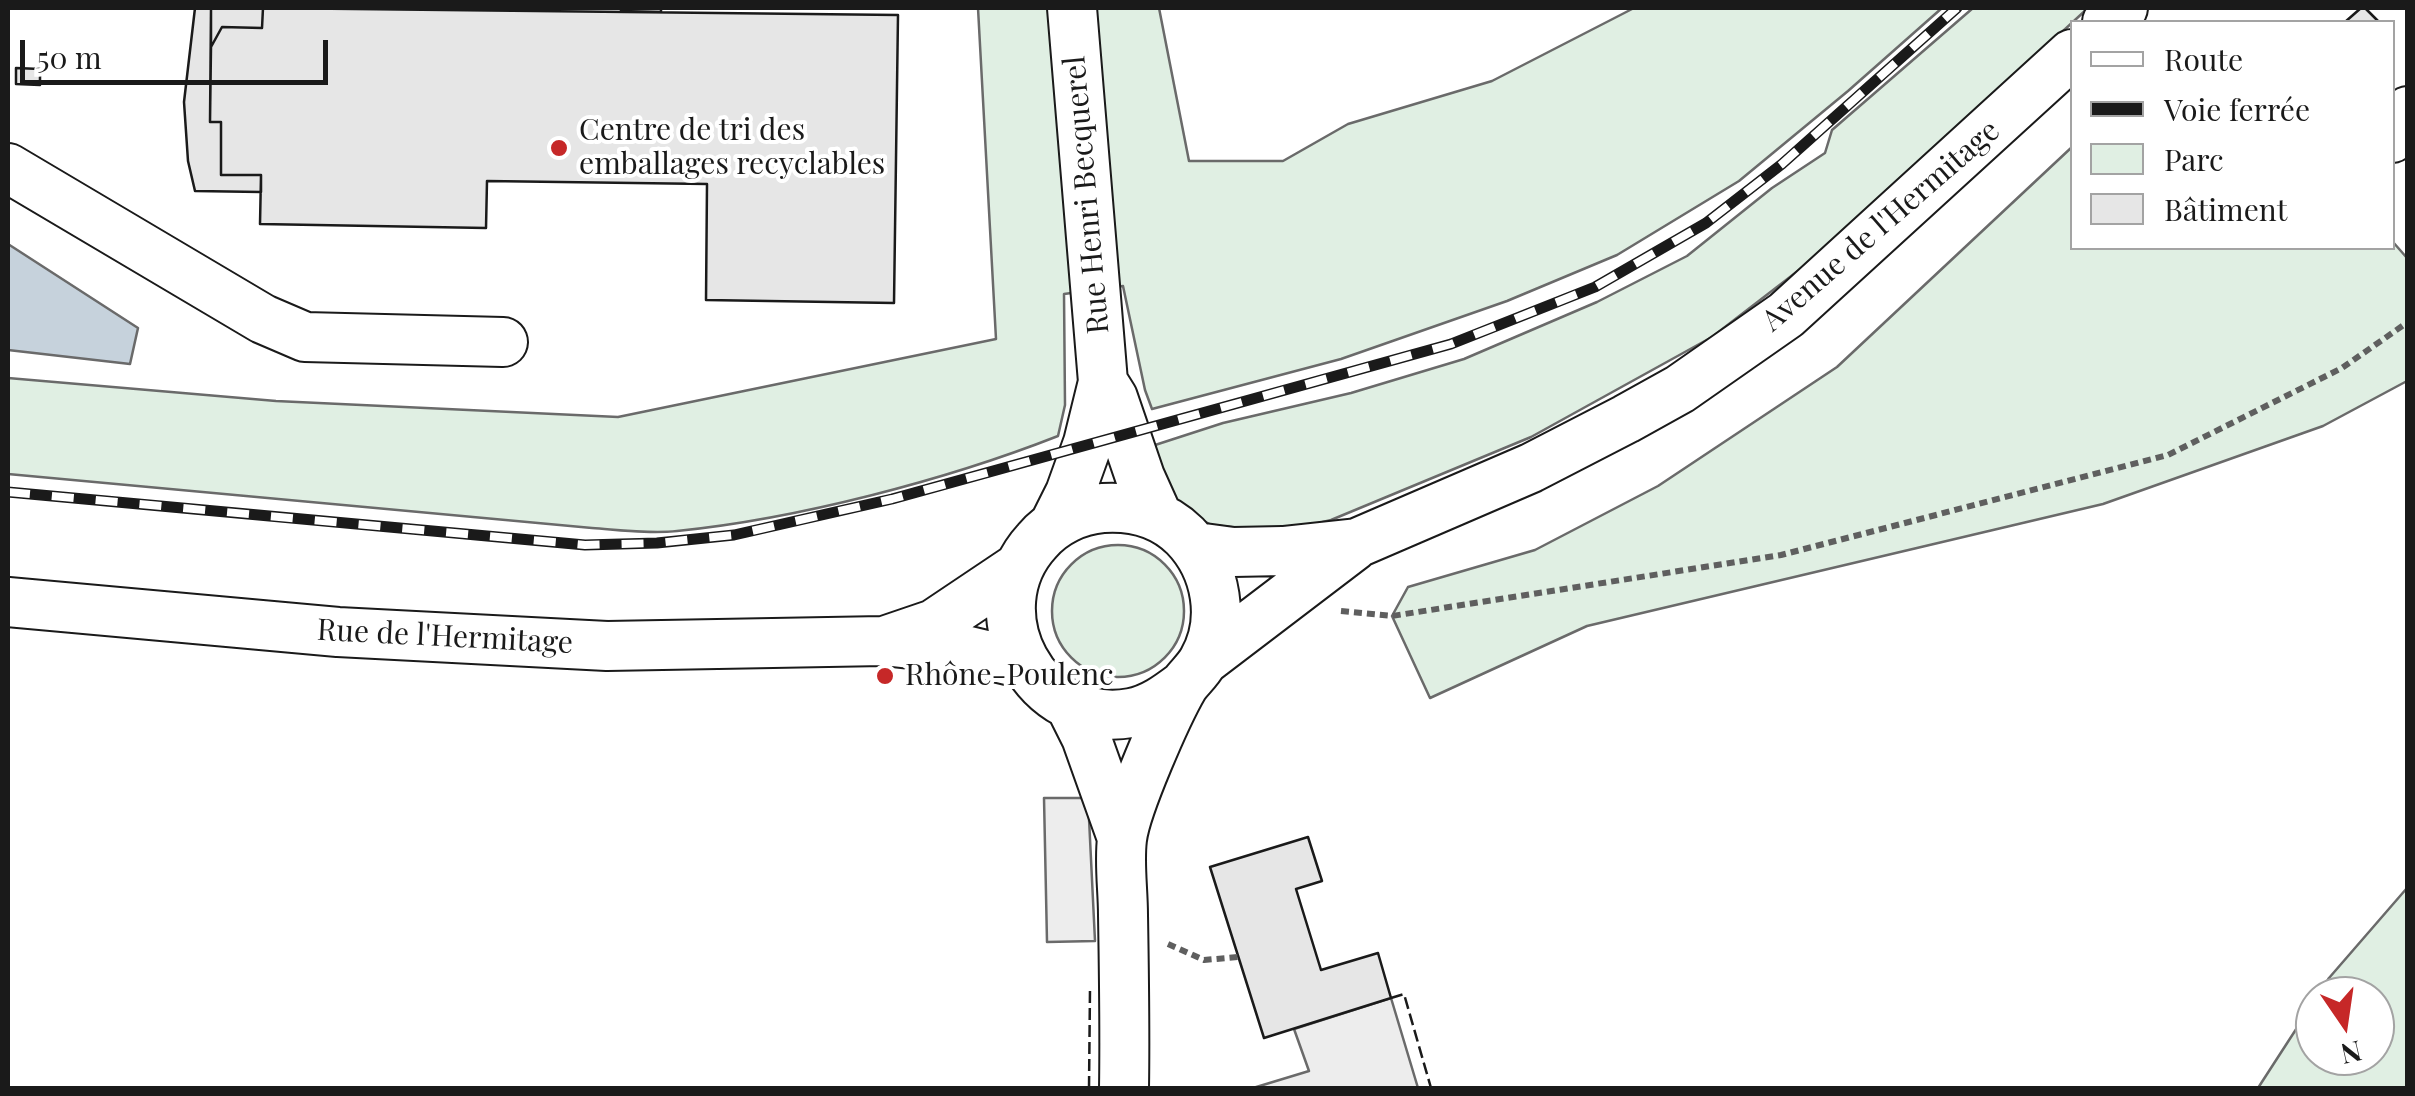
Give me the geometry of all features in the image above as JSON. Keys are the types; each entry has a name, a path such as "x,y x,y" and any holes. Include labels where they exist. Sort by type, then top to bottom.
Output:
{"street":[{"name":"Rue Henri Becquerel","path":"1054,525 1088,443 1102,382 1072,8"},
{"name":"Avenue de l'Hermitage","path":"1194,674 1291,592 1357,544 1531,468 1680,389 1786,315 2070,56"},
{"path":"2395,133 2408,110"},
{"path":"8,168 263,319 305,337 503,342"},
{"name":"Rue Henri Becquerel","path":"1102,382 1114,398 1140,478 1158,517"},
{"path":"1122,838 1143,777 1214,634 1217,603 1210,574 1196,547 1178,530 1137,509 1094,508 1054,525 1040,536 1019,567 1011,591 1010,616 1014,641 1024,664 1044,688 1070,705 1099,713 1130,713 1159,703 1194,674"},
{"name":"Avenue de l'Hermitage","path":"1196,547 1233,552 1357,544"},
{"name":"Rue de l'Hermitage","path":"884,641 934,624 1019,567"},
{"name":"Rue de l'Hermitage","path":"8,602 338,632 588,645 884,641 965,650 1024,664"},
{"path":"1070,705 1086,737 1122,838 1124,1088"}],"path":[{"path":"1291,592 1335,610 1392,616 1781,555 2168,455 2342,368 2408,322"},
{"path":"1155,939 1204,960 1238,957"}],"green space":[{"path":"978,8 1159,8 1189,161 1283,161 1348,124 1492,81 1634,8 1942,8 1739,181 1617,255 1507,301 1341,359 1152,409 1123,286 1064,294 1065,405 1058,436 871,496 723,525 646,532 8,474 8,378 276,401 618,417 996,339"},
{"path":"1973,8 2088,8 2070,20 2070,25 1829,247 1712,337 1531,437 1331,520 1281,532 1211,525 1163,497 1152,446 1223,423 1351,393 1464,359 1597,302 1687,256 1772,188 1825,153 1832,130"},
{"path":"2070,149 2070,250 2395,250 2395,244 2407,258 2407,381 2323,426 2103,504 1587,626 1430,698 1392,616 1408,587 1535,550 1658,486 1837,367"},
{"path":"1118,545 1143,550 1165,564 1179,586 1184,611 1179,636 1165,658 1143,672 1118,677 1093,672 1071,658 1057,636 1052,611 1057,586 1071,564 1093,550"},
{"path":"2407,888 2407,1088 2258,1088 2295,1031 2295,1076 2395,1076 2395,976 2331,976"}],"shaded area":[{"path":"8,244 138,328 130,364 8,350"},
{"path":"1044,798 1088,798 1095,941 1047,942"},
{"path":"1391,998 1418,1088 1253,1088 1309,1071 1294,1029"}],"building":[{"path":"195,8 211,8 210,122 221,122 221,175 261,175 261,192 195,191 188,161 184,102"},
{"path":"211,8 263,8 262,28 222,27 211,47"},
{"name":"Centre de tri des emballages recyclables","path":"263,8 898,15 894,303 706,300 707,184 487,181 486,228 260,224 261,175 221,175 221,122 210,122 211,47 222,27 262,28"},
{"path":"661,8 661,12 621,11"},
{"path":"2365,8 2377,20 2347,20"},
{"path":"16,68 40,69 40,85 16,84"},
{"path":"1308,837 1322,881 1296,889 1321,970 1378,953 1391,998 1264,1038 1210,867"}],"railway":[{"path":"8,492 585,545 734,535 892,499 1451,344 1595,287 1706,223 1782,164 1957,8"}],"fence":[{"path":"1089,1088 1090,989"},
{"path":"1391,998 1404,994 1431,1088"}],"place":[{"name":"Centre de tri des emballages recyclables","path":"559,148"},
{"name":"Rhône-Poulenc","path":"885,676"}]}
